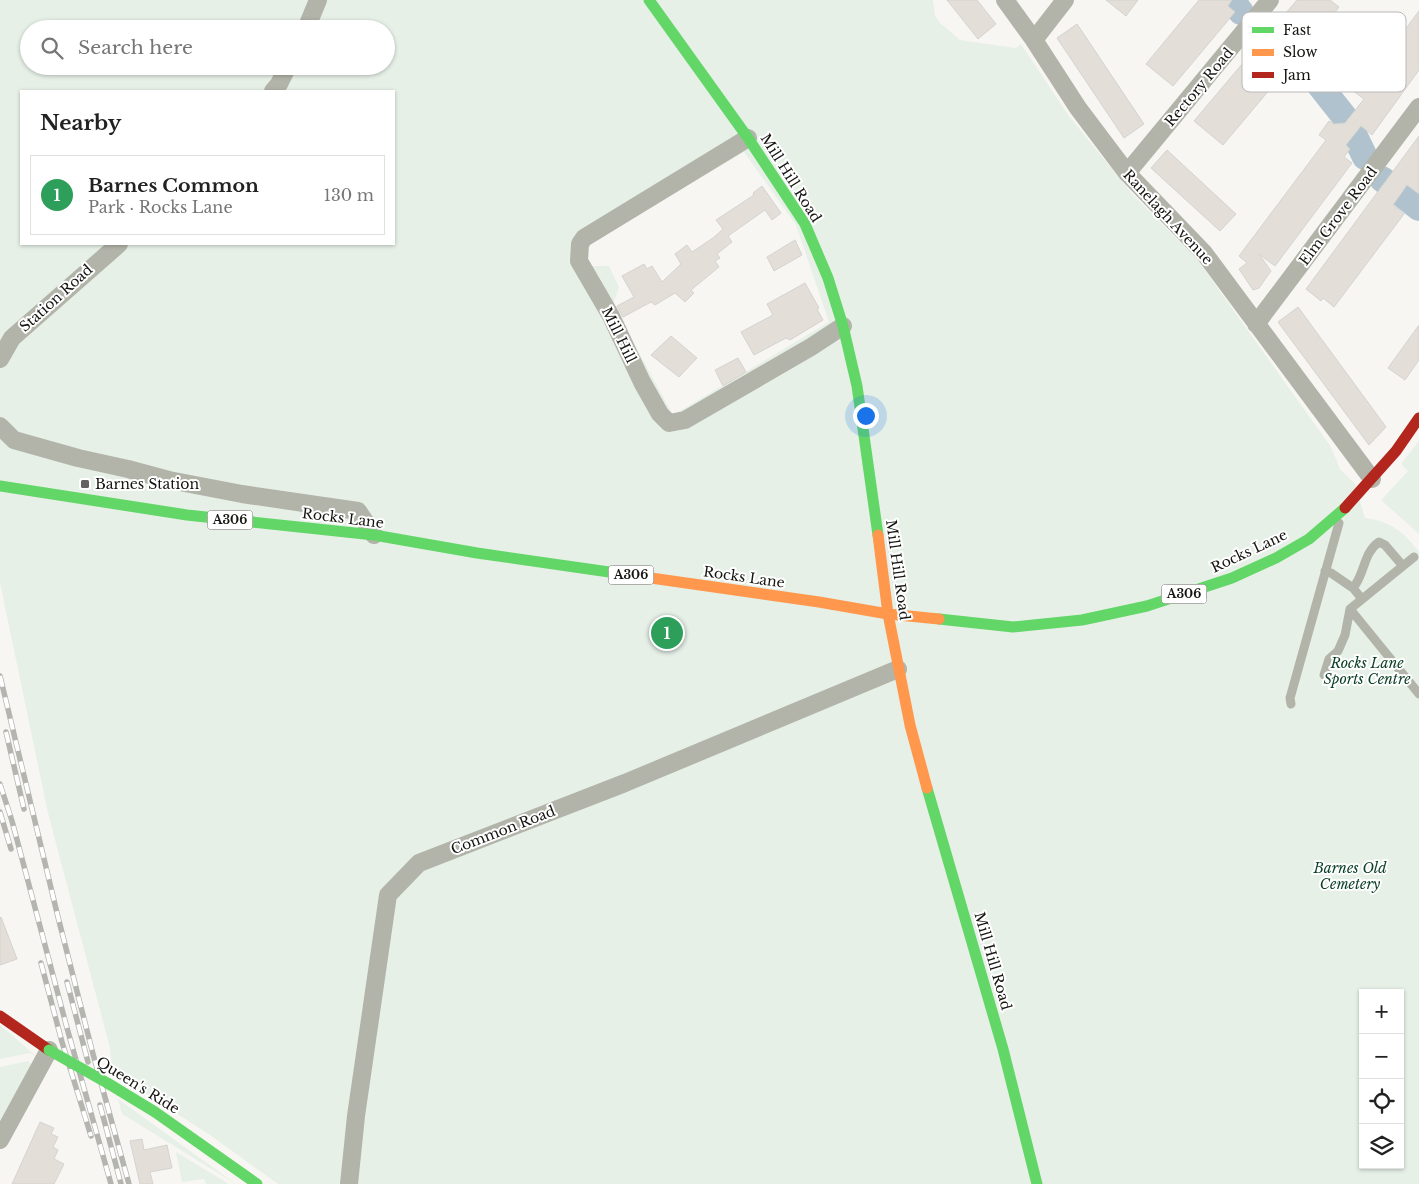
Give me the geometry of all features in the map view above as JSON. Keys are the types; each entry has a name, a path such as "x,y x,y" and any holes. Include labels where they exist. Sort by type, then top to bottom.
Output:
{"main road":[{"name":"Mill Hill Road","path":"649,0 748,138 805,224 828,278 843,326 857,386 888,614 910,725 922,773 1003,1049 1038,1184"},
{"name":"Rocks Lane","path":"0,486 177,514 374,536 477,553 819,602 888,614 1013,627 1082,620 1147,606 1232,578 1276,558 1309,539 1337,515 1396,451 1419,418"},
{"name":"Queen's Ride","path":"0,1016 49,1050 155,1112 257,1184"}],"street":[{"path":"310,20 318,0"},
{"name":"Ranelagh Avenue","path":"1005,0 1034,40 1078,108 1127,174 1204,253 1372,479"},
{"path":"1034,40 1065,0"},
{"name":"Rectory Road","path":"1260,12 1270,0"},
{"name":"Rectory Road","path":"1127,174 1242,34"},
{"path":"273,90 284,75"},
{"name":"Elm Grove Road","path":"1256,324 1419,107"},
{"name":"Mill Hill","path":"748,138 584,238 580,244 579,262 611,316 660,414 669,423 685,420 811,347 843,326"},
{"name":"Station Road","path":"0,359 12,338 118,245"},
{"path":"0,426 14,440 169,480 242,494 358,511 374,536"},
{"name":"Common Road","path":"349,1184 356,1116 388,895 419,863 625,783 898,669"},
{"path":"0,1140 49,1050"}],"lane":[{"path":"1291,704 1292,691 1339,523 1337,515"},
{"path":"1353,588 1359,581 1367,555 1380,542 1385,545 1403,566"},
{"path":"1324,675 1329,659 1338,651 1345,635 1350,609 1414,557"},
{"path":"1325,571 1353,588 1362,599"},
{"path":"1350,609 1419,694"}],"green space":[{"path":"0,0 933,0 935,15 939,22 960,40 1016,48 1021,44 1069,116 1133,195 1197,259 1331,447 1340,469 1355,484 1365,518 1382,522 1396,529 1419,552 1419,1184 278,1184 210,1135 112,1072 110,1048 48,813 0,583","holes":["744,152 796,225 829,322 673,415 613,305 619,287 609,266 591,266 587,257 587,244"]},
{"path":"1419,441 1419,534 1381,500 1408,471 1401,464"},
{"path":"0,1025 37,1057 30,1053 0,1059"},
{"path":"28,1061 33,1066 0,1129 0,1067"},
{"path":"118,1099 236,1184 122,1114"},
{"path":"176,1152 229,1184 206,1184 204,1179 182,1182"}],"building":[{"path":"947,0 977,0 996,24 978,39"},
{"path":"1106,0 1138,0 1126,16"},
{"path":"1199,0 1232,0 1228,6 1235,12 1173,86 1146,64"},
{"path":"1297,0 1330,0 1339,7 1335,12 1287,12"},
{"path":"1419,11 1419,70 1406,88 1406,28"},
{"path":"1077,24 1144,124 1124,138 1057,38"},
{"path":"1242,64 1242,92 1268,92 1223,145 1194,121"},
{"path":"1355,92 1403,92 1372,135 1361,126 1346,145 1350,149 1344,157 1352,163 1275,266 1259,254 1271,271 1259,288 1253,290 1239,269 1247,263 1239,256 1326,140 1319,135 1329,121 1334,124 1345,123 1364,99"},
{"path":"1419,136 1419,194 1407,185 1393,205 1404,214 1334,307 1323,298 1321,301 1306,289"},
{"path":"1167,150 1236,214 1220,231 1151,168"},
{"path":"762,186 781,213 772,220 765,210 728,236 732,242 717,254 720,258 715,261 719,267 691,290 694,293 685,302 675,293 655,305 651,302 623,317 617,306 634,297 622,276 644,264 647,269 652,266 662,282 681,264 675,254 687,245 692,252 713,238 723,229 716,220 754,195 753,193"},
{"path":"795,240 802,255 774,271 767,257"},
{"path":"805,283 819,308 817,309 823,320 790,340 786,338 754,355 741,332 773,315 767,304"},
{"path":"1298,307 1386,427 1369,445 1278,322"},
{"path":"1419,325 1419,360 1405,380 1388,368"},
{"path":"671,336 697,358 679,377 651,355"},
{"path":"738,358 746,372 723,386 715,370"},
{"path":"0,918 17,959 0,965"},
{"path":"40,1122 54,1128 51,1134 58,1137 53,1147 58,1150 54,1159 64,1164 54,1184 12,1184"},
{"path":"142,1139 144,1150 167,1145 172,1168 150,1172 153,1184 140,1184 130,1141"}],"waterway":[{"path":"1232,0 1241,12"},
{"path":"1325,92 1347,120 1365,157"},
{"path":"1382,179 1419,208"}],"railway":[{"path":"0,676 58,917 129,1184"},
{"path":"6,732 24,809"},
{"path":"0,784 12,821 111,1184"},
{"path":"0,812 11,849"},
{"path":"41,963 62,1042 91,1136"},
{"path":"67,982 88,1062"},
{"path":"100,1105 121,1184"}],"traffic: fast":[{"path":"649,0 748,138 805,224 828,278 843,326 857,386 878,535"},
{"path":"0,486 187,515 374,535 477,553 644,577"},
{"path":"939,619 1013,627 1082,620 1147,606 1232,578 1276,558 1309,539 1345,508"},
{"path":"927,788 1003,1049 1037,1184"},
{"path":"49,1050 109,1084"},
{"path":"109,1084 155,1112 257,1184"}],"traffic: slow":[{"path":"878,535 888,614 910,725 927,788"},
{"path":"644,577 819,602 888,614 939,619"}],"traffic: jam":[{"path":"1345,508 1396,451 1419,418"},
{"path":"0,1016 49,1050"}],"place":[{"name":"Barnes Station","path":"85,484"},
{"name":"Barnes Common","path":"667,633"}],"park label":[{"name":"Rocks Lane Sports Centre","path":"1367,672"},
{"name":"Barnes Old Cemetery","path":"1350,876"}]}
